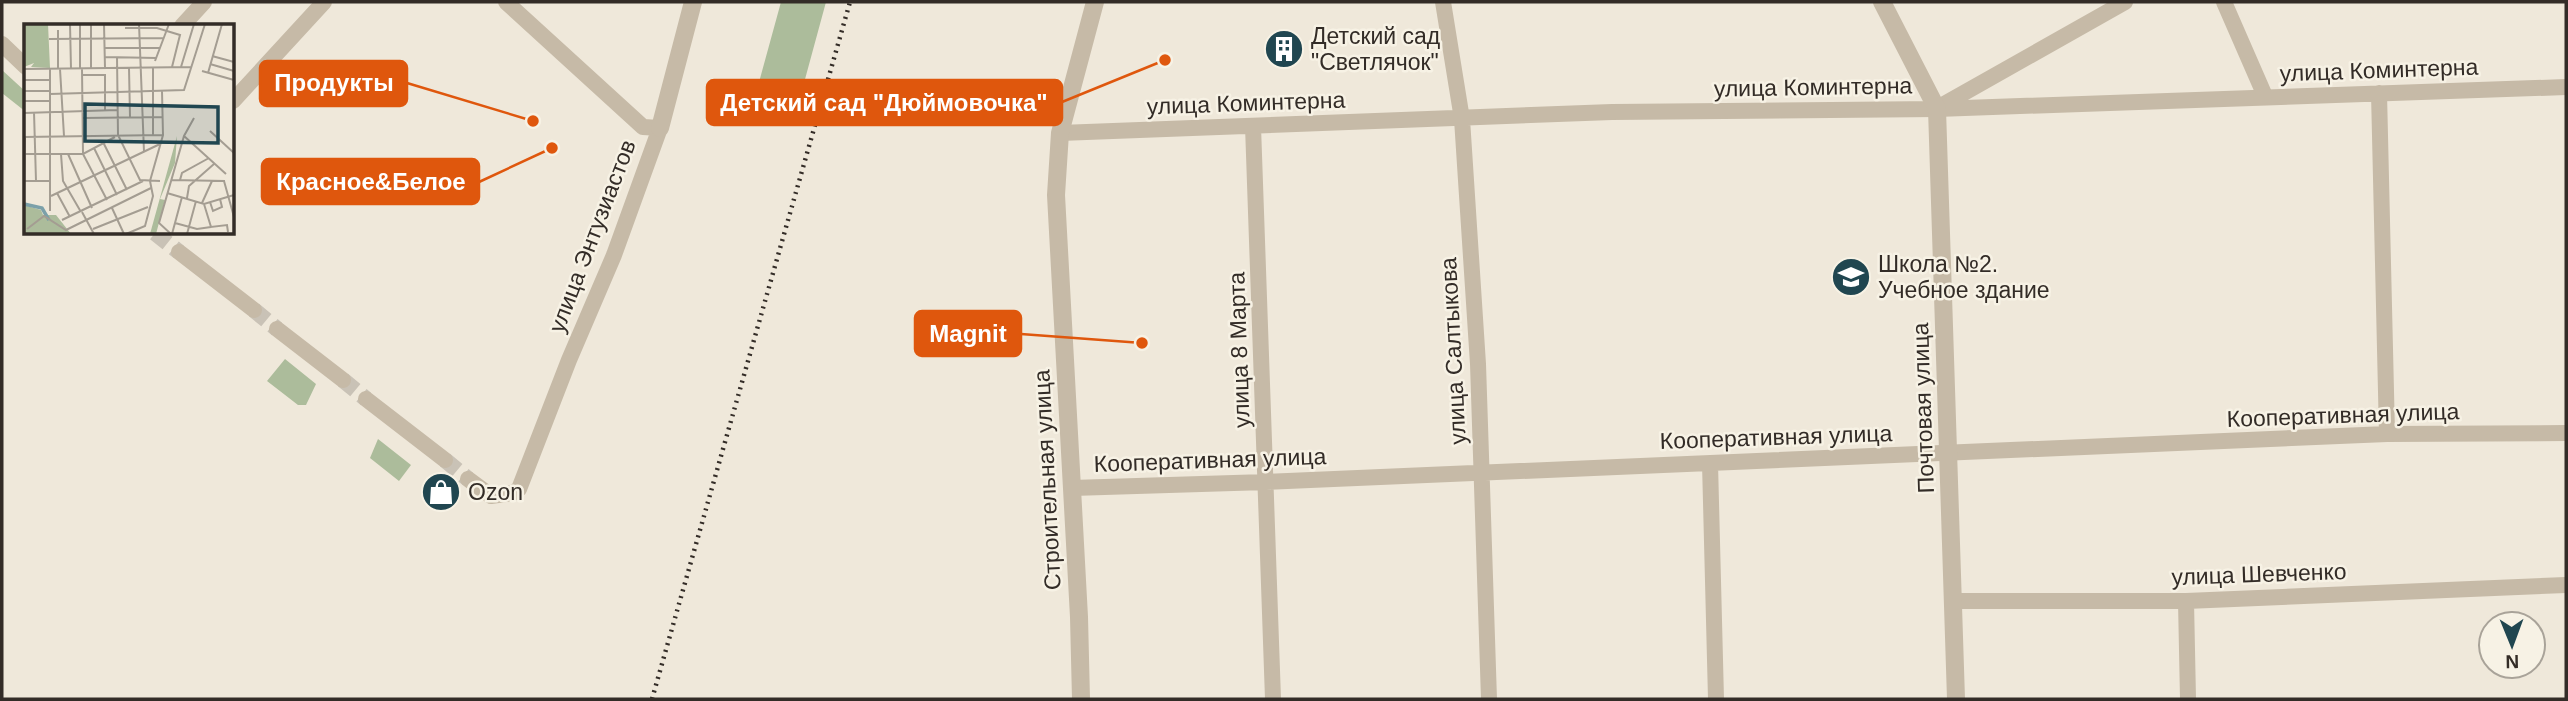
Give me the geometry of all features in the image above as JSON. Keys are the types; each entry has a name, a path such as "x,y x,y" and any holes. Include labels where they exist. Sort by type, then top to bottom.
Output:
{"street":[{"path":"184,24 204,2"},
{"path":"234,100 324,2"},
{"path":"506,2 643,127 660,128"},
{"name":"улица Энтузиастов","path":"468,479 491,496 517,492 614,255 660,128 693,2"},
{"name":"Строительная улица","path":"1081,699 1056,195 1060,133 1095,2"},
{"name":"улица Салтыкова","path":"1443,2 1462,119 1478,363 1489,699"},
{"name":"Почтовая улица","path":"1882,2 1937,108 1956,699"},
{"path":"1937,108 2125,2"},
{"path":"2224,2 2265,96"},
{"path":"2,44 24,65"},
{"name":"улица Коминтерна","path":"1060,133 1612,112 1937,108 2566,87"},
{"path":"2379,93 2387,434"},
{"name":"улица 8 Марта","path":"1253,126 1273,699"},
{"path":"179,252 254,310"},
{"path":"277,329 343,380"},
{"path":"366,398 445,460"},
{"name":"Кооперативная улица","path":"1072,488 2387,434 2566,433"},
{"path":"1710,463 1716,699"},
{"name":"улица Шевченко","path":"1954,601 2186,601 2566,585"},
{"path":"2186,601 2188,699"}],"green space":[{"path":"781,2 826,2 795,116 753,104"},
{"path":"2,70 24,90 24,110 2,93"},
{"path":"285,359 316,384 306,405 298,405 267,381"},
{"path":"378,439 411,465 399,481 370,458"}],"tunnel":[{"path":"156,234 179,252"},
{"path":"254,310 277,329"},
{"path":"343,380 366,399"},
{"path":"445,460 468,479"}],"railway":[{"path":"652,699 850,2"}],"place":[{"name":"Детский сад \"Светлячок\"","path":"1284,49"},
{"name":"Детский сад \"Дюймовочка\"","path":"1165,60"},
{"name":"Продукты","path":"533,121"},
{"name":"Красное&Белое","path":"552,148"},
{"name":"Школа №2. Учебное здание","path":"1851,277"},
{"name":"Magnit","path":"1142,343"},
{"name":"Ozon","path":"441,492"}]}
